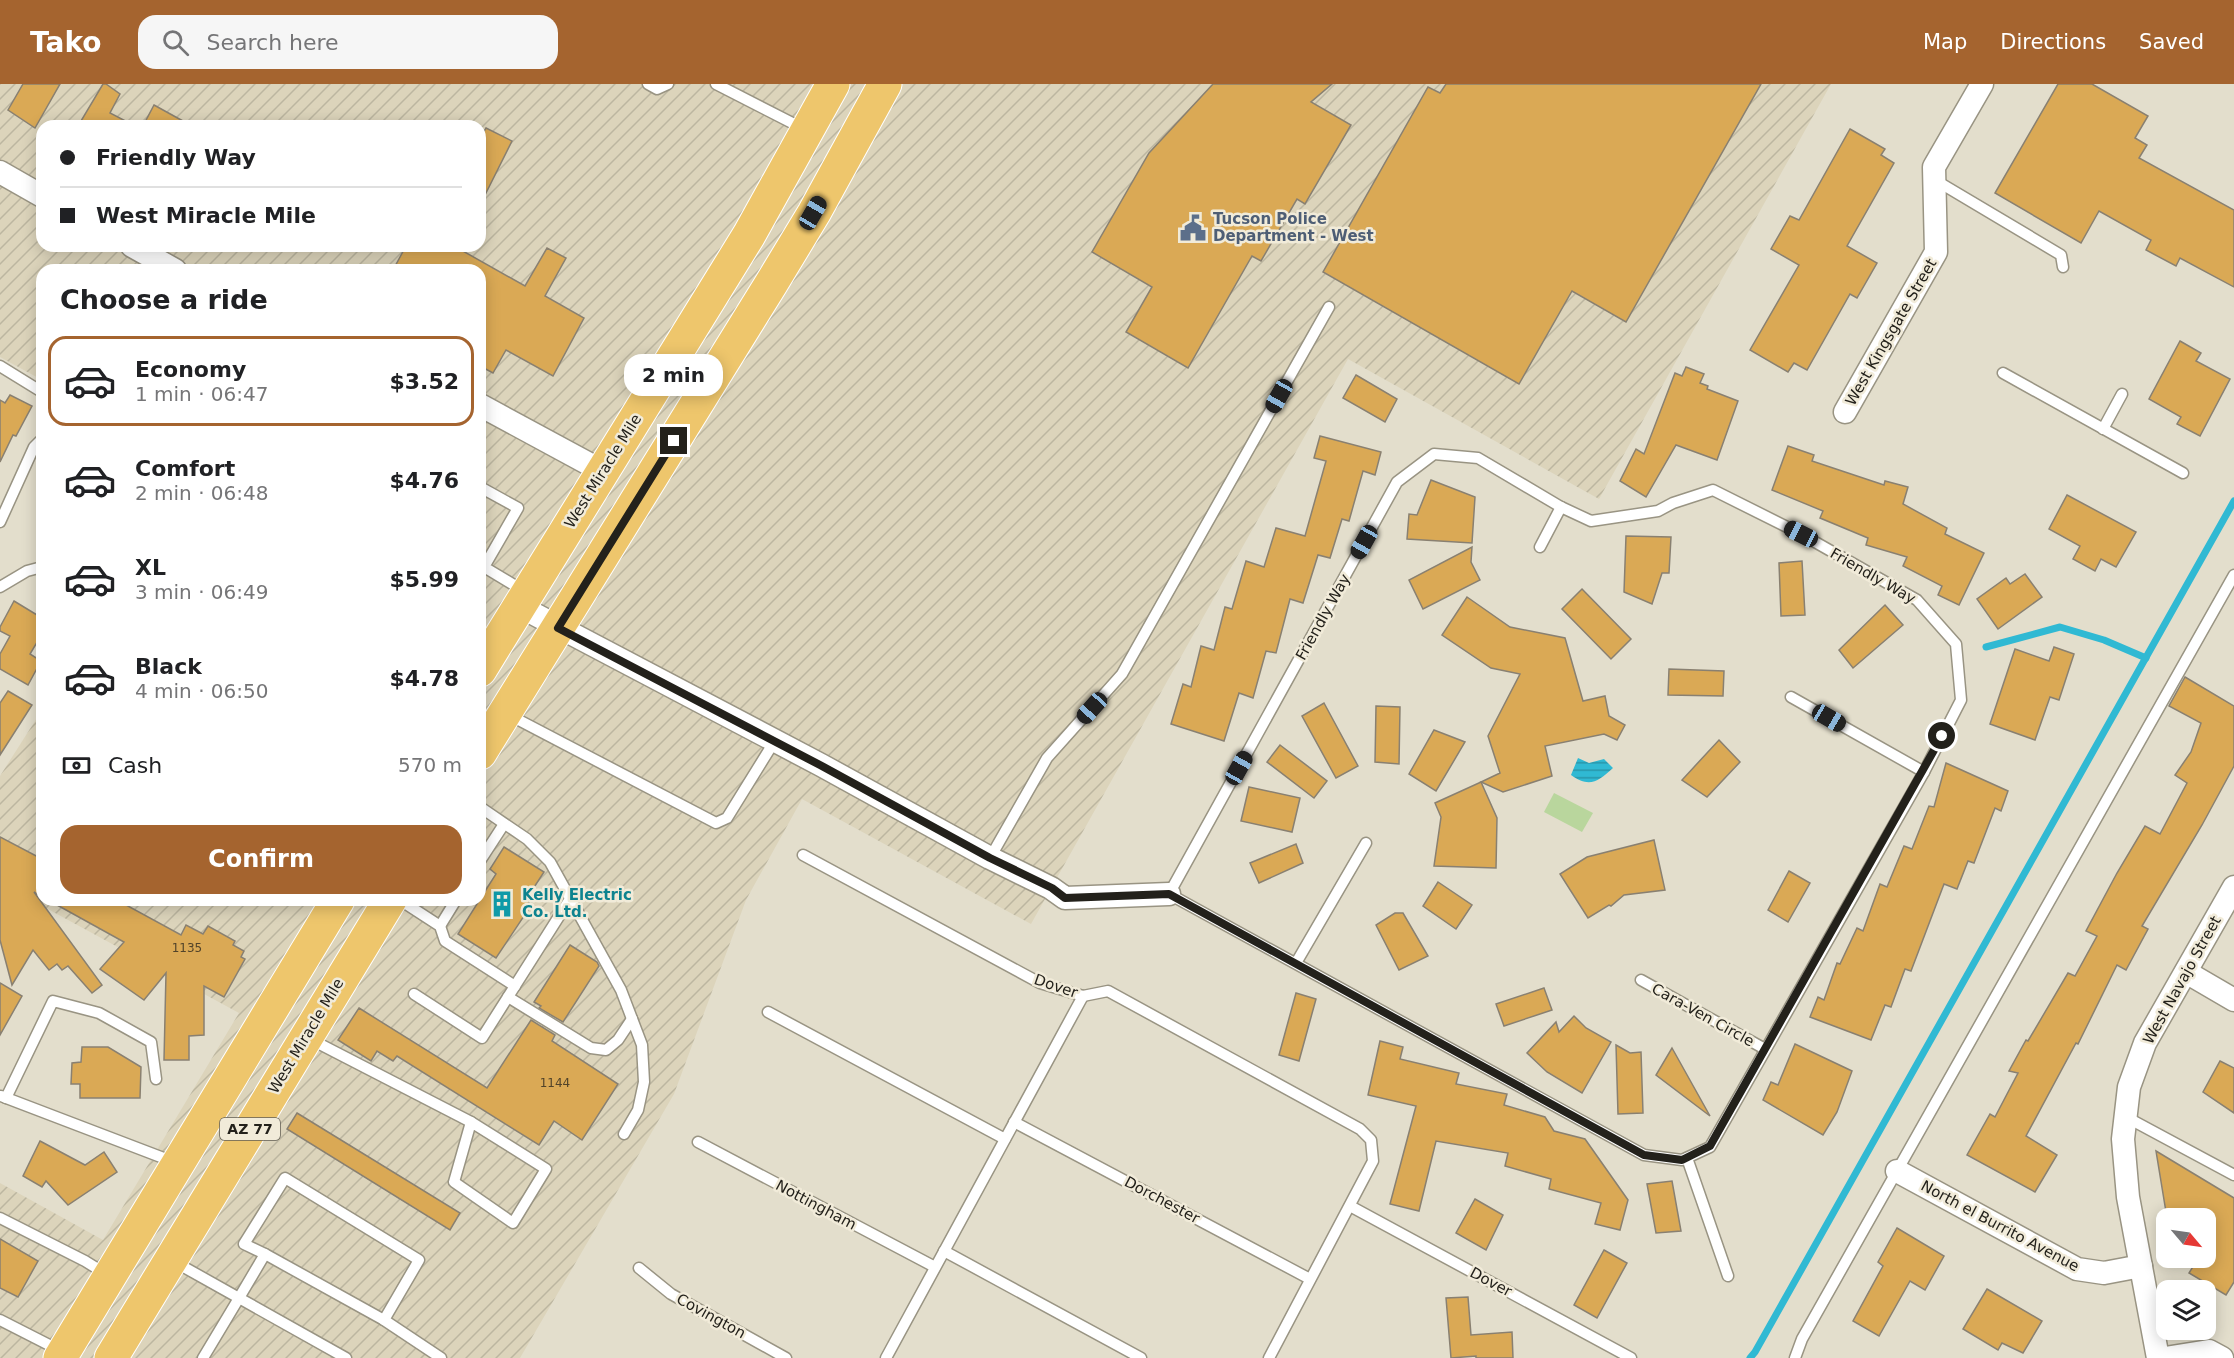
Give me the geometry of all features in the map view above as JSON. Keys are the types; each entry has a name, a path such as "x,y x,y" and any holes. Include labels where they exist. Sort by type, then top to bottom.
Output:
{"highway":[{"name":"West Miracle Mile","path":"486,660 748,235 833,84"},
{"path":"486,744 793,247 885,84"},
{"name":"AZ 77","path":"62,1355 334,906"},
{"name":"West Miracle Mile","path":"111,1358 386,906"},
{"path":"173,1257 165,1238 171,1209 283,1020 281,992"}],"street":[{"name":"West Kingsgate Street","path":"1845,412 1936,252 1934,167 1982,84"},
{"path":"0,172 36,193"},
{"path":"143,252 164,264"},
{"path":"486,408 602,471"},
{"path":"523,599 558,628 990,858 1052,888 1065,898 1169,894"},
{"name":"West Navajo Street","path":"2158,1358 2128,1197 2123,1139 2129,1087 2145,1043 2234,887"},
{"path":"2186,972 2234,1000"},
{"name":"North el Burrito Avenue","path":"1897,1171 2077,1269 2104,1273 2141,1266"},
{"path":"2165,1358 2209,1351 2222,1358"}],"lane":[{"path":"648,84 657,89 668,84"},
{"path":"716,84 807,130"},
{"path":"1935,180 2061,255 2063,267"},
{"path":"990,858 1047,759 1122,674 1329,307"},
{"path":"0,366 36,388"},
{"path":"2002,374 2183,473"},
{"path":"2103,429 2122,394"},
{"path":"0,522 36,445"},
{"name":"Friendly Way","path":"1169,894 1397,482 1434,454 1478,458 1561,507 1591,521 1658,511 1673,503 1713,490 1801,534 1917,600 1956,644 1961,700 1924,772 1710,1146 1687,1158"},
{"path":"486,490 518,508 486,563"},
{"path":"1540,547 1561,507"},
{"path":"0,587 27,571 36,569"},
{"path":"486,573 523,599"},
{"path":"1795,1358 1802,1339 2234,575"},
{"path":"1791,697 1924,772"},
{"path":"506,712 716,823 727,818 774,742"},
{"path":"486,811 527,839 550,862 621,990 642,1045 644,1082 638,1110 624,1134"},
{"path":"486,852 504,824"},
{"path":"1296,963 1366,843"},
{"name":"Dover","path":"803,855 1040,983 1083,996 1108,991 1360,1130 1371,1140 1373,1161 1350,1206 1631,1358"},
{"path":"1169,894 1644,1155 1682,1160 1687,1158 1728,1276"},
{"path":"414,994 482,1038 570,899"},
{"path":"409,906 440,926 445,941 515,986"},
{"path":"440,926 452,906"},
{"name":"Cara-Ven Circle","path":"1641,980 1765,1049"},
{"path":"886,1358 1083,996"},
{"path":"508,998 591,1048 606,1050 618,1040 632,1019"},
{"path":"156,1079 151,1042 99,1013 53,1001 3,1097 177,1163"},
{"path":"768,1012 1005,1139"},
{"path":"305,1037 471,1122 546,1169 513,1223 454,1182 471,1122"},
{"path":"2125,1117 2234,1175"},
{"name":"Dorchester","path":"1014,1122 1310,1279"},
{"name":"Nottingham","path":"698,1142 935,1268"},
{"path":"384,1320 419,1260 285,1178 244,1244 384,1320 441,1358"},
{"path":"1269,1358 1350,1206"},
{"path":"0,1218 85,1261 109,1276"},
{"path":"944,1251 1141,1358"},
{"path":"203,1358 265,1254"},
{"path":"173,1257 239,1298 346,1358"},
{"name":"Covington","path":"639,1268 671,1294 786,1358"},
{"path":"0,1320 62,1355"}],"shaded area":[{"path":"0,84 1831,84 1599,499 1348,359 1031,924 802,799 746,900 674,1094 520,1358 0,1358 0,1183 103,1240 239,1013 42,906 486,906 486,264 36,264 36,377 0,357"},
{"path":"36,719 36,903 0,883 0,776"}],"green space":[{"path":"1554,793 1593,813 1582,832 1544,812"}],"water":[{"path":"1578,758 1589,763 1604,759 1613,768 1598,780 1583,781 1571,775"}],"building":[{"path":"23,84 60,84 40,120 36,120 35,128 8,110"},
{"path":"103,84 120,94 110,113 123,120 82,120"},
{"name":"Tucson Police Department - West","path":"1213,84 1332,84 1311,102 1351,125 1305,204 1297,199 1261,261 1252,256 1188,368 1126,332 1152,287 1092,252 1149,153"},
{"path":"1446,84 1761,84 1626,322 1572,291 1519,384 1323,272 1428,87 1440,93"},
{"path":"2058,84 2092,84 2148,116 2135,138 2147,145 2139,158 2234,210 2234,287 2180,258 2176,266 2146,250 2151,240 2099,211 2081,243 1995,193"},
{"path":"154,105 181,120 146,120"},
{"path":"486,128 512,141 486,193"},
{"path":"1850,129 1885,149 1881,155 1894,163 1847,246 1877,263 1857,298 1850,294 1807,370 1794,363 1788,372 1750,350 1799,265 1771,249 1790,216 1799,220"},
{"path":"547,248 566,258 545,296 584,318 553,376 506,350 493,373 486,369 486,264 525,286"},
{"path":"403,252 465,252 486,264 396,264"},
{"path":"2180,341 2201,353 2196,361 2230,379 2200,436 2177,424 2181,417 2149,399"},
{"path":"1686,367 1704,374 1700,383 1708,386 1707,389 1738,401 1717,460 1676,445 1646,497 1620,481 1636,449 1644,454 1675,373 1682,376"},
{"path":"1356,375 1397,399 1385,422 1343,398"},
{"path":"10,395 32,406 16,436 13,435 0,462 0,400 5,403"},
{"path":"1320,436 1381,452 1375,475 1363,471 1349,521 1342,519 1330,558 1318,555 1303,603 1290,599 1276,653 1266,651 1253,698 1239,693 1224,741 1171,724 1183,684 1191,687 1201,646 1214,650 1225,607 1232,609 1246,561 1264,567 1276,528 1305,536 1326,461 1314,458"},
{"path":"1788,446 1814,455 1812,461 1884,485 1885,481 1908,487 1903,504 1947,528 1945,534 1984,553 1959,605 1938,595 1942,586 1903,566 1907,557 1866,545 1868,538 1820,518 1823,511 1772,490"},
{"path":"1431,480 1475,497 1472,543 1407,539 1409,514 1417,515"},
{"path":"2067,495 2136,532 2116,567 2101,559 2095,571 2073,559 2080,546 2049,529"},
{"path":"1626,536 1671,537 1669,573 1662,573 1652,604 1624,592"},
{"path":"1472,547 1471,562 1480,580 1423,609 1409,580"},
{"path":"1802,561 1805,615 1781,616 1779,563"},
{"path":"2025,574 2042,597 1998,629 1977,599 2006,578 2010,584"},
{"path":"1582,589 1631,639 1611,659 1562,609"},
{"path":"1467,597 1510,627 1565,638 1583,701 1605,696 1609,716 1625,725 1617,740 1604,734 1545,746 1552,776 1503,792 1481,782 1500,773 1488,736 1520,674 1491,668 1442,635"},
{"path":"14,601 36,614 36,644 30,654 36,658 36,670 28,685 0,669 0,654 10,636 0,631"},
{"path":"1885,605 1903,625 1853,668 1839,650"},
{"path":"2054,647 2074,654 2059,700 2050,697 2035,740 1990,724 2015,649 2049,661"},
{"path":"1669,669 1724,671 1723,696 1668,695"},
{"path":"2185,677 2234,706 2234,766 2142,926 2148,929 2126,970 2117,965 2078,1044 2076,1043 2026,1136 2057,1155 2035,1192 1967,1155 1990,1114 1995,1117 2018,1073 2009,1071 2026,1040 2028,1041 2068,973 2075,976 2097,936 2086,931 2117,873 2145,826 2160,834 2187,783 2175,775 2191,752 2201,723 2169,706"},
{"path":"8,691 32,705 0,755 0,703"},
{"path":"1324,703 1358,766 1336,778 1302,716"},
{"path":"1376,706 1400,707 1399,764 1375,762"},
{"path":"1434,730 1465,742 1436,791 1409,774"},
{"path":"1719,740 1740,762 1707,797 1682,780"},
{"path":"1280,745 1327,781 1314,798 1267,762"},
{"path":"1946,763 2008,791 2001,811 1995,808 1974,863 1968,861 1957,889 1944,884 1911,971 1905,969 1891,1007 1885,1005 1871,1040 1810,1017 1818,997 1824,1000 1837,963 1840,964 1857,928 1863,931 1880,884 1887,887 1904,846 1912,849 1929,806 1934,807"},
{"path":"1481,782 1497,818 1496,868 1434,866 1441,817 1435,803"},
{"path":"1249,787 1300,798 1292,832 1241,821"},
{"path":"0,837 36,856 36,893 34,892 36,906 44,906 102,985 92,993 68,966 62,970 57,964 49,970 33,950 12,985 0,940"},
{"path":"1654,840 1665,890 1624,895 1611,906 1609,905 1588,918 1560,874 1587,857"},
{"path":"1296,844 1303,863 1259,883 1250,863"},
{"name":"Kelly Electric Co. Ltd.","path":"504,847 544,872 529,895 532,898 525,908 528,910 496,958 458,934 476,906 486,906 486,890 496,874 490,869"},
{"path":"1789,871 1810,883 1788,922 1768,910"},
{"path":"1438,882 1472,905 1456,929 1423,906"},
{"path":"59,906 128,906 181,935 186,925 203,934 208,926 235,941 233,945 244,951 241,957 245,959 224,997 204,986 204,1035 189,1036 189,1060 164,1060 166,973 144,1000 100,969 124,942"},
{"path":"1395,913 1403,913 1428,956 1399,970 1376,925"},
{"path":"570,945 597,962 599,966 563,1022 539,1008 541,1006 534,1002"},
{"path":"0,983 22,996 0,1035"},
{"path":"1544,988 1552,1010 1504,1026 1496,1004"},
{"path":"1296,993 1316,999 1299,1061 1279,1055"},
{"path":"359,1008 487,1088 531,1020 555,1035 552,1041 618,1084 582,1140 554,1121 539,1145 397,1056 393,1061 377,1051 371,1061 338,1040"},
{"path":"1574,1016 1586,1028 1611,1042 1582,1093 1547,1072 1527,1053 1556,1022 1559,1032"},
{"path":"1380,1041 1403,1047 1400,1059 1459,1073 1456,1084 1507,1094 1504,1105 1545,1117 1554,1131 1585,1139 1628,1200 1620,1230 1595,1224 1601,1203 1549,1189 1551,1179 1505,1166 1508,1153 1436,1141 1419,1211 1390,1204 1416,1106 1368,1095"},
{"path":"1795,1044 1852,1071 1837,1112 1823,1135 1763,1100 1771,1082 1778,1085"},
{"path":"1616,1045 1630,1053 1641,1052 1643,1113 1618,1114"},
{"path":"82,1047 108,1047 141,1067 140,1098 80,1098 80,1084 71,1084 72,1063 81,1062"},
{"path":"1672,1048 1710,1116 1656,1075"},
{"path":"2220,1061 2234,1068 2234,1113 2203,1092"},
{"path":"297,1113 460,1213 450,1230 287,1129"},
{"path":"40,1141 85,1165 104,1152 117,1172 68,1205 46,1181 42,1187 23,1176"},
{"path":"2156,1151 2234,1198 2234,1282 2226,1295 2216,1289 2216,1280 2201,1280 2189,1273 2192,1268 2216,1268 2216,1208 2165,1208"},
{"path":"1672,1181 1681,1231 1656,1233 1647,1184"},
{"path":"1475,1199 1503,1215 1486,1250 1456,1233"},
{"path":"1897,1228 1944,1256 1925,1290 1910,1281 1879,1336 1853,1321 1883,1266 1878,1262"},
{"path":"0,1239 38,1261 18,1297 0,1288"},
{"path":"1604,1250 1627,1263 1597,1318 1574,1305"},
{"path":"1987,1289 2042,1321 2023,1353 2002,1343 1998,1350 1963,1329"},
{"path":"1468,1297 1471,1335 1512,1332 1513,1358 1476,1358 1476,1356 1451,1358 1446,1298"}],"waterway":[{"path":"1750,1358 2234,501"},
{"path":"1986,647 2060,627 2104,640 2146,658"}],"place":[{"name":"Tucson Police Department - West","path":"1193,228"},
{"name":"Kelly Electric Co. Ltd.","path":"502,904"}],"route":[{"path":"674,441 558,628 820,765 990,858 1052,888 1065,898 1169,894 1644,1155 1682,1160 1710,1146 1924,772 1942,736"}]}
